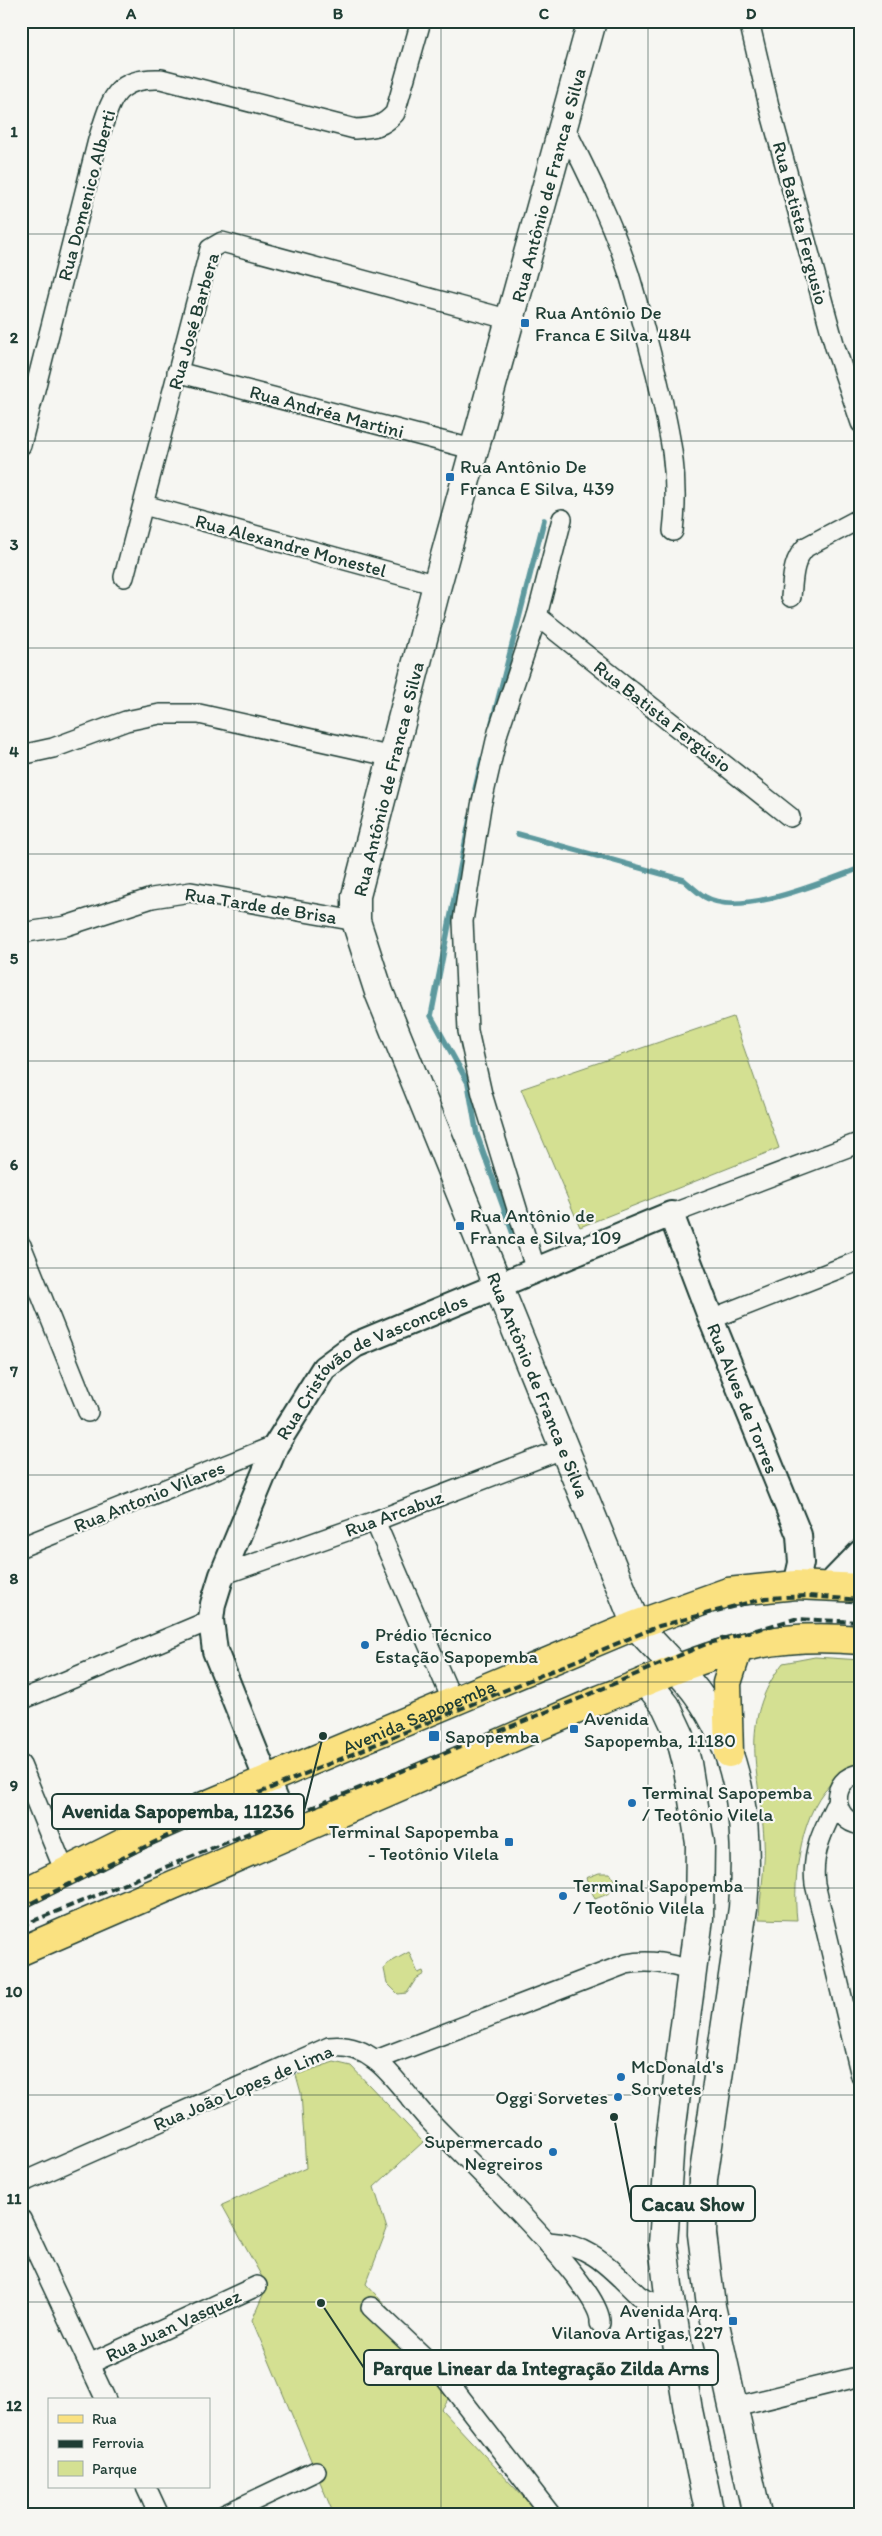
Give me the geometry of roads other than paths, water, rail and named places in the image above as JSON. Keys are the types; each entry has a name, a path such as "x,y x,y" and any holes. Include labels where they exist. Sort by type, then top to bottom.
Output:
{"main road":[{"name":"Rua Antônio de Franca e Silva","path":"592,21 476,450 437,585 356,896 356,921 379,992 636,1625"},
{"name":"Avenida Sapopemba","path":"21,1894 143,1833 636,1625 728,1592 796,1584 861,1588"},
{"path":"636,1625 698,1694 729,1753"},
{"path":"833,1638 861,1634"},
{"path":"21,1951 599,1700 677,1670 738,1649 799,1638 861,1640"},
{"path":"738,1649 727,1683 729,1753 740,1795 747,1865 739,1946 704,2179 702,2234 711,2306 735,2407 757,2515"},
{"path":"647,1682 666,1706 680,1736 687,1763 700,1843 697,1937 666,2186 663,2244 688,2410 710,2515"},
{"path":"697,1937 722,1940 739,1946"}],"street":[{"name":"Rua Domenico Alberti","path":"21,445 98,140 110,104 124,84 142,78 161,79 355,129 374,128 386,123 395,113 421,21"},
{"name":"Rua Batista Fergusio","path":"749,21 769,106 856,397 861,423"},
{"path":"563,124 589,177 628,273 646,332 671,439 676,482 673,531"},
{"name":"Rua José Barbera","path":"124,577 210,249 222,242 511,320"},
{"name":"Rua Andréa Martini","path":"177,372 476,450"},
{"name":"Rua Alexandre Monestel","path":"144,505 437,585"},
{"path":"536,1271 482,1094 468,1031 463,921 480,806 494,751 537,616 562,518"},
{"path":"791,598 795,562 800,553 806,547 861,518"},
{"name":"Rua Batista Fergúsio","path":"537,616 790,817"},
{"path":"21,755 53,748 126,721 160,714 199,714 393,757"},
{"name":"Rua Tarde de Brisa","path":"21,933 66,926 176,892 191,892 356,921"},
{"name":"Rua Cristóvão de Vasconcelos","path":"289,1835 216,1651 211,1620 222,1575 276,1445 324,1368 334,1358 355,1345 671,1214 861,1142"},
{"name":"Rua Alves de Torres","path":"671,1214 711,1319 799,1535 801,1563 796,1584"},
{"path":"21,1245 88,1412"},
{"path":"711,1319 861,1260"},
{"name":"Rua Antonio Vilares","path":"21,1547 276,1445"},
{"name":"Rua Arcabuz","path":"222,1575 374,1521 565,1448"},
{"path":"374,1521 453,1702"},
{"path":"829,1585 861,1552"},
{"path":"21,1700 211,1620"},
{"path":"21,1765 65,1872"},
{"path":"861,1774 844,1782 839,1788 836,1802 815,1849 813,1867 815,1884 861,2076"},
{"path":"836,1802 842,1816 854,1823"},
{"path":"822,1832 854,1823"},
{"path":"376,2060 626,1964 643,1961 666,1963 693,1971"},
{"name":"Rua João Lopes de Lima","path":"21,2183 329,2047 343,2045 355,2048 376,2060 427,2119 549,2242 585,2290 599,2314 600,2323"},
{"path":"21,2218 105,2398"},
{"path":"549,2242 564,2243 588,2250 638,2295 646,2300 671,2306"},
{"name":"Rua Juan Vasquez","path":"89,2364 257,2286"},
{"path":"371,2307 443,2375 552,2515"},
{"path":"735,2407 861,2376"},
{"path":"224,2515 316,2471"},
{"path":"146,2488 159,2515"}],"waterway":[{"path":"492,723 544,520"},
{"path":"475,789 482,759"},
{"path":"470,818 431,1016 468,1083 477,1135 516,1242"},
{"path":"518,834 684,880 705,897 721,902 739,903 783,895 861,868"}],"railway":[{"path":"21,1908 228,1806 659,1626 766,1598 808,1596 861,1600"},
{"path":"21,1926 583,1697 706,1644 795,1619 861,1622"}],"place":[{"name":"Rua Antônio De Franca E Silva, 484","path":"525,323"},
{"name":"Rua Antônio De Franca E Silva, 439","path":"450,477"},
{"name":"Rua Antônio de Franca e Silva, 109","path":"460,1226"},
{"name":"Prédio Técnico Estação Sapopemba","path":"365,1645"},
{"name":"Avenida Sapopemba, 11180","path":"574,1729"},
{"name":"Avenida Sapopemba, 11236","path":"323,1736"},
{"name":"Sapopemba","path":"434,1736"},
{"name":"Terminal Sapopemba / Teotônio Vilela","path":"632,1803"},
{"name":"Terminal Sapopemba - Teotônio Vilela","path":"509,1842"},
{"name":"Terminal Sapopemba / Teotõnio Vilela","path":"563,1896"},
{"name":"McDonald's Sorvetes","path":"621,2077"},
{"name":"Oggi Sorvetes","path":"618,2097"},
{"name":"Cacau Show","path":"614,2117"},
{"name":"Supermercado Negreiros","path":"553,2152"},
{"name":"Parque Linear da Integração Zilda Arns","path":"321,2303"},
{"name":"Avenida Arq. Vilanova Artigas, 227","path":"733,2321"}]}
